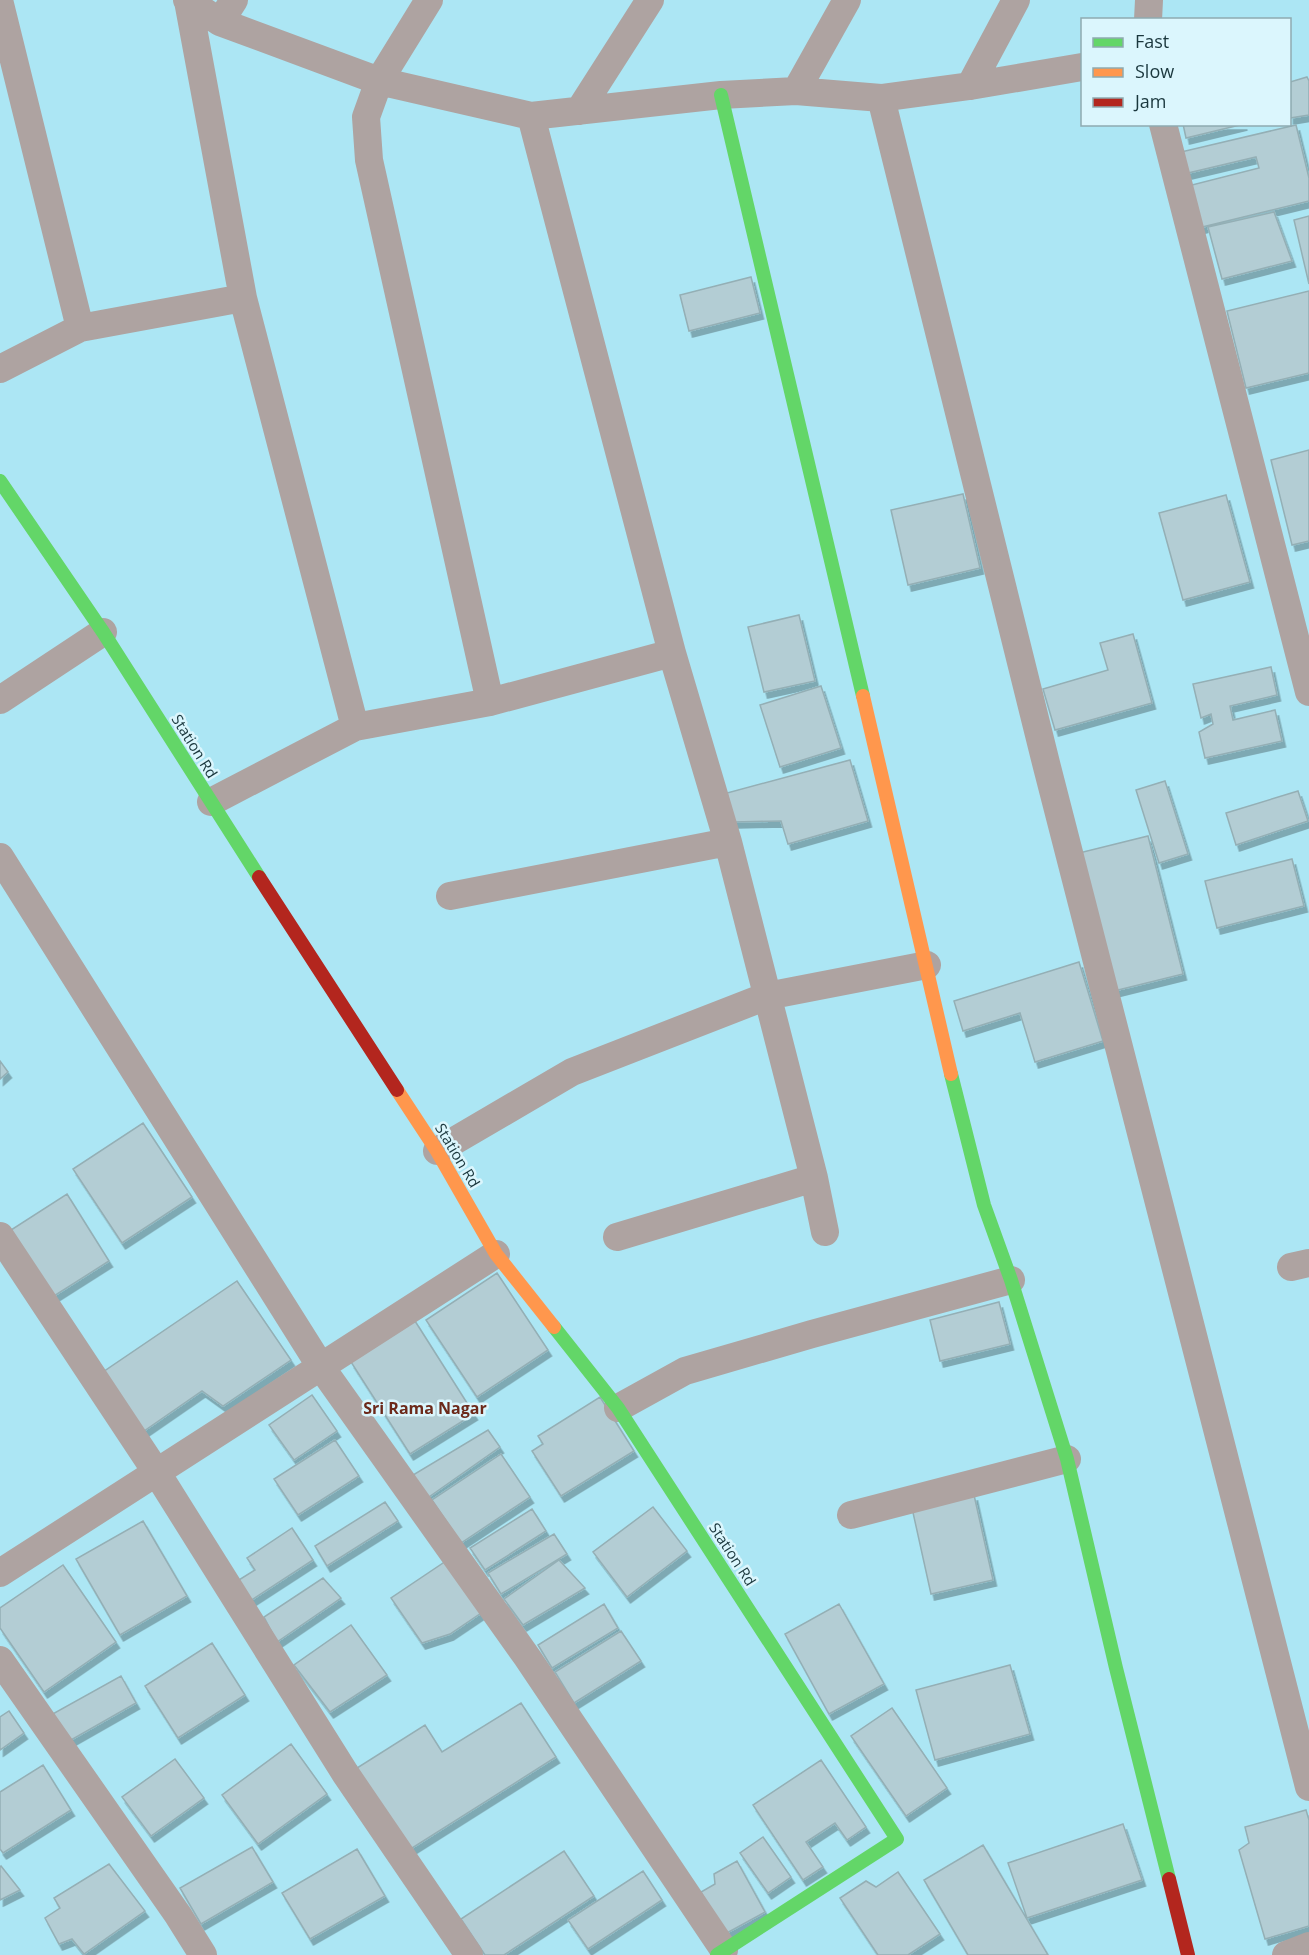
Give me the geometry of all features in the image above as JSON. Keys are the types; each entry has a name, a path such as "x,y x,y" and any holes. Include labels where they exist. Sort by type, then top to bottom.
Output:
{"street":[{"path":"355,727 243,298 188,0 227,11 379,81 531,116 721,95 796,91 881,98 1081,67"},
{"path":"429,0 379,81 366,117 369,160 490,702"},
{"path":"579,111 650,0"},
{"path":"796,91 847,0"},
{"path":"970,86 1016,0"},
{"path":"1148,18 1149,0"},
{"path":"0,4 80,328"},
{"path":"721,95 963,1126 984,1205 1011,1280 1067,1459 1113,1656 1188,1955"},
{"path":"881,98 1047,767 1309,1787"},
{"path":"531,116 672,653 728,842 814,1178 825,1232"},
{"path":"1165,126 1309,692"},
{"path":"0,369 80,328 243,298"},
{"name":"Station Rd","path":"0,481 103,632 437,1151 496,1254 618,1408 897,1839 720,1953"},
{"path":"0,700 103,632"},
{"path":"211,802 355,727 490,702 672,653"},
{"path":"450,896 728,842"},
{"path":"0,857 321,1367 527,1657 720,1953"},
{"path":"437,1151 572,1072 767,996 927,965"},
{"path":"617,1237 814,1178"},
{"path":"0,1236 157,1473 345,1773 470,1955"},
{"path":"0,1573 496,1254"},
{"path":"618,1408 685,1371 1011,1280"},
{"path":"851,1515 1067,1459"},
{"path":"0,1660 178,1915 202,1955"},
{"path":"1286,1955 1309,1946"}],"shaded area":[{"path":"0,0 1309,0 1309,1955 0,1955"}],"building":[{"path":"1307,77 1309,115 1291,118 1291,82"},
{"path":"1296,125 1309,178 1309,201 1194,229 1184,187 1259,168 1256,157 1188,173 1181,152"},
{"path":"1183,126 1236,126 1186,138"},
{"path":"1274,212 1292,261 1222,279 1208,227"},
{"path":"1309,216 1309,284 1294,220"},
{"path":"751,277 760,313 689,331 680,295"},
{"path":"1309,291 1309,373 1246,388 1227,311"},
{"path":"1309,450 1309,541 1292,545 1271,460"},
{"path":"963,494 980,568 908,585 891,510"},
{"path":"1226,495 1250,582 1183,600 1159,513"},
{"path":"799,615 815,681 764,692 748,627"},
{"path":"1133,634 1152,703 1055,730 1043,689 1108,670 1100,643"},
{"path":"1271,667 1277,695 1230,706 1233,720 1275,710 1282,741 1205,758 1199,732 1213,724 1211,714 1201,718 1193,684"},
{"path":"821,686 841,748 780,767 760,705"},
{"path":"850,760 868,821 788,844 781,821 734,822 727,793"},
{"path":"1165,781 1188,854 1159,863 1136,790"},
{"path":"1298,791 1308,821 1236,845 1226,813"},
{"path":"1148,836 1183,974 1114,991 1079,853"},
{"path":"1292,859 1304,906 1217,928 1205,881"},
{"path":"1079,962 1103,1041 1035,1062 1020,1013 963,1031 954,1001"},
{"path":"0,1061 8,1072 0,1079"},
{"path":"143,1123 192,1197 122,1243 73,1169"},
{"path":"67,1194 109,1261 54,1296 11,1230"},
{"path":"497,1273 548,1350 477,1397 426,1320"},
{"path":"237,1281 291,1360 223,1406 202,1391 144,1431 103,1372"},
{"path":"999,1302 1010,1344 940,1361 930,1320"},
{"path":"415,1321 474,1414 410,1454 351,1362"},
{"path":"312,1395 337,1431 294,1460 269,1425"},
{"path":"600,1397 634,1451 561,1496 532,1451 543,1444 538,1436"},
{"path":"488,1430 500,1447 426,1499 413,1475"},
{"path":"335,1440 359,1476 298,1515 274,1479"},
{"path":"501,1454 530,1497 461,1543 432,1500"},
{"path":"974,1495 993,1580 931,1594 912,1508"},
{"path":"385,1502 398,1521 327,1566 315,1546"},
{"path":"653,1507 687,1551 627,1597 593,1552"},
{"path":"532,1509 546,1531 485,1570 470,1548"},
{"path":"143,1521 187,1596 120,1635 76,1559"},
{"path":"292,1528 313,1560 247,1603 234,1583 255,1570 247,1558"},
{"path":"554,1534 567,1554 501,1594 488,1573"},
{"path":"455,1555 490,1607 450,1634 422,1643 391,1598"},
{"path":"559,1560 585,1588 523,1625 504,1599"},
{"path":"63,1565 116,1642 44,1692 0,1628 0,1608"},
{"path":"323,1578 341,1598 277,1642 264,1617"},
{"path":"604,1604 618,1628 552,1668 538,1645"},
{"path":"839,1604 884,1684 829,1714 785,1634"},
{"path":"351,1625 387,1675 330,1712 294,1665"},
{"path":"621,1631 641,1661 574,1703 555,1672"},
{"path":"212,1643 245,1695 178,1738 145,1686"},
{"path":"1010,1665 1030,1734 935,1760 916,1690"},
{"path":"121,1676 136,1703 64,1744 49,1716"},
{"path":"521,1703 556,1757 409,1850 357,1768 425,1725 442,1752"},
{"path":"892,1708 947,1788 906,1816 851,1736"},
{"path":"9,1711 24,1733 0,1750 0,1717"},
{"path":"291,1744 327,1794 258,1844 222,1795"},
{"path":"175,1759 204,1798 151,1836 122,1797"},
{"path":"821,1760 866,1827 847,1840 835,1823 806,1842 823,1867 803,1880 753,1805"},
{"path":"43,1765 71,1810 3,1853 0,1849 0,1792"},
{"path":"1306,1810 1309,1820 1309,1926 1265,1939 1239,1850 1249,1843 1245,1827"},
{"path":"1123,1824 1142,1880 1027,1918 1008,1863"},
{"path":"763,1837 791,1877 768,1893 740,1853"},
{"path":"983,1845 1048,1955 968,1955 924,1880"},
{"path":"252,1847 273,1882 201,1924 180,1888"},
{"path":"357,1849 385,1896 310,1939 282,1893"},
{"path":"564,1851 594,1896 504,1955 485,1955 461,1919"},
{"path":"737,1861 765,1912 725,1934 701,1892 715,1884 714,1874"},
{"path":"109,1864 145,1911 84,1954 72,1939 59,1944 45,1918 60,1908 54,1898"},
{"path":"0,1867 20,1890 0,1900"},
{"path":"643,1871 662,1900 588,1949 568,1920"},
{"path":"898,1872 940,1934 908,1955 878,1955 840,1898 866,1881 876,1887"}],"traffic: fast":[{"path":"721,95 863,696"},
{"path":"0,481 103,632 259,877"},
{"path":"951,1074 984,1205 1011,1280 1067,1459 1169,1879"},
{"path":"554,1327 618,1408 897,1839 717,1955"}],"traffic: slow":[{"path":"863,696 951,1074"},
{"path":"397,1090 437,1151 496,1254 554,1327"}],"traffic: jam":[{"path":"259,877 397,1090"},
{"path":"1169,1879 1188,1955"}],"district":[{"name":"Sri Rama Nagar","path":"425,1408"}]}
